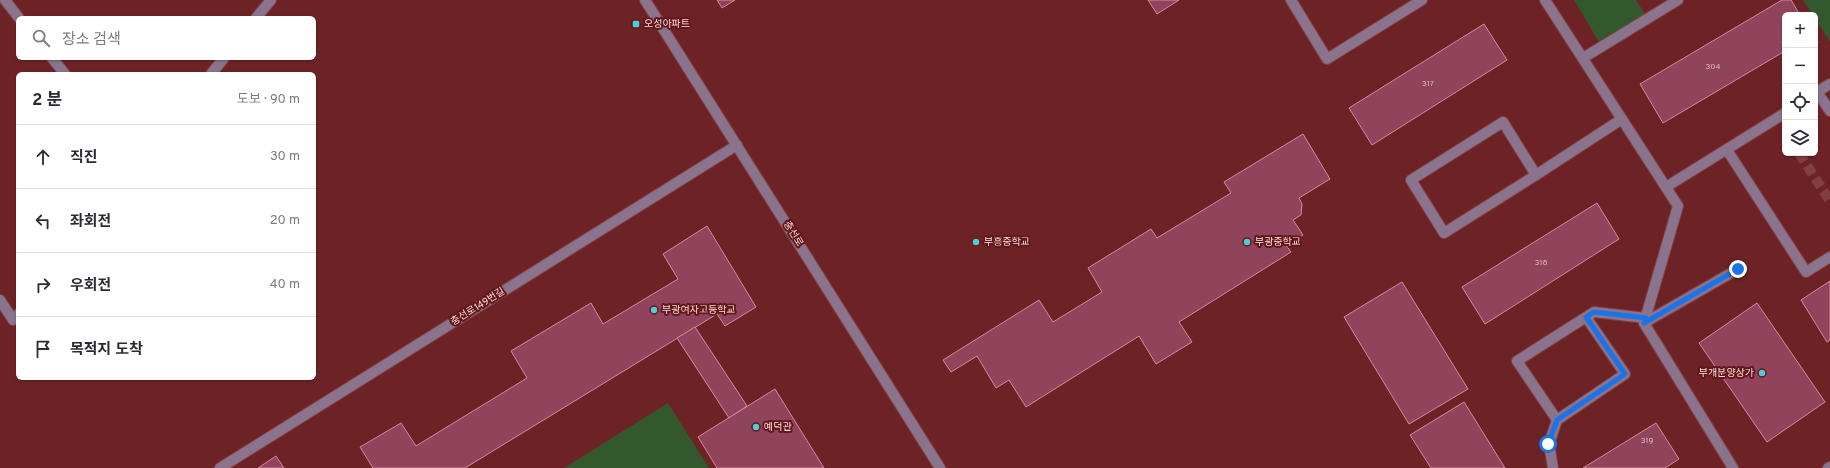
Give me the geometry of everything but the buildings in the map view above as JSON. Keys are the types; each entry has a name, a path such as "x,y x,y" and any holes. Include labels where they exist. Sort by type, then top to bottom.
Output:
{"street":[{"path":"5,0 17,16"},
{"path":"258,16 271,0"},
{"name":"충선로","path":"645,0 940,468"},
{"path":"1291,0 1327,59 1422,0"},
{"path":"1545,0 1678,206 1645,320 1733,468"},
{"path":"1583,58 1674,1"},
{"path":"54,60 63,72"},
{"path":"213,72 222,60"},
{"path":"1818,91 1830,84"},
{"path":"1818,95 1830,111"},
{"path":"1666,187 1782,115"},
{"path":"1536,174 1503,122 1411,180 1444,233 1622,119"},
{"name":"충선로149번길","path":"220,468 737,145"},
{"path":"1726,150 1806,272 1830,257"},
{"path":"1557,420 1518,361 1594,312 1645,320 1738,269"},
{"path":"0,300 15,317"},
{"path":"1553,468 1548,444 1557,420 1625,374 1586,317"}],"green space":[{"path":"1574,0 1636,0 1645,14 1599,42"},
{"path":"1803,0 1830,0 1830,42 1818,23 1818,12 1811,12"},
{"path":"668,403 709,468 564,468"}],"tunnel":[{"path":"1801,156 1830,201"}],"place":[{"name":"오성아파트","path":"636,24"},
{"name":"부흥중학교","path":"976,242"},
{"name":"부광중학교","path":"1247,242"},
{"name":"부광여자고등학교","path":"654,310"},
{"name":"부개분양상가","path":"1762,373"},
{"name":"예덕관","path":"756,427"}],"route":[{"path":"1548,444 1557,420 1625,374 1586,317 1594,312 1646,318 1644,323 1738,269"}]}
